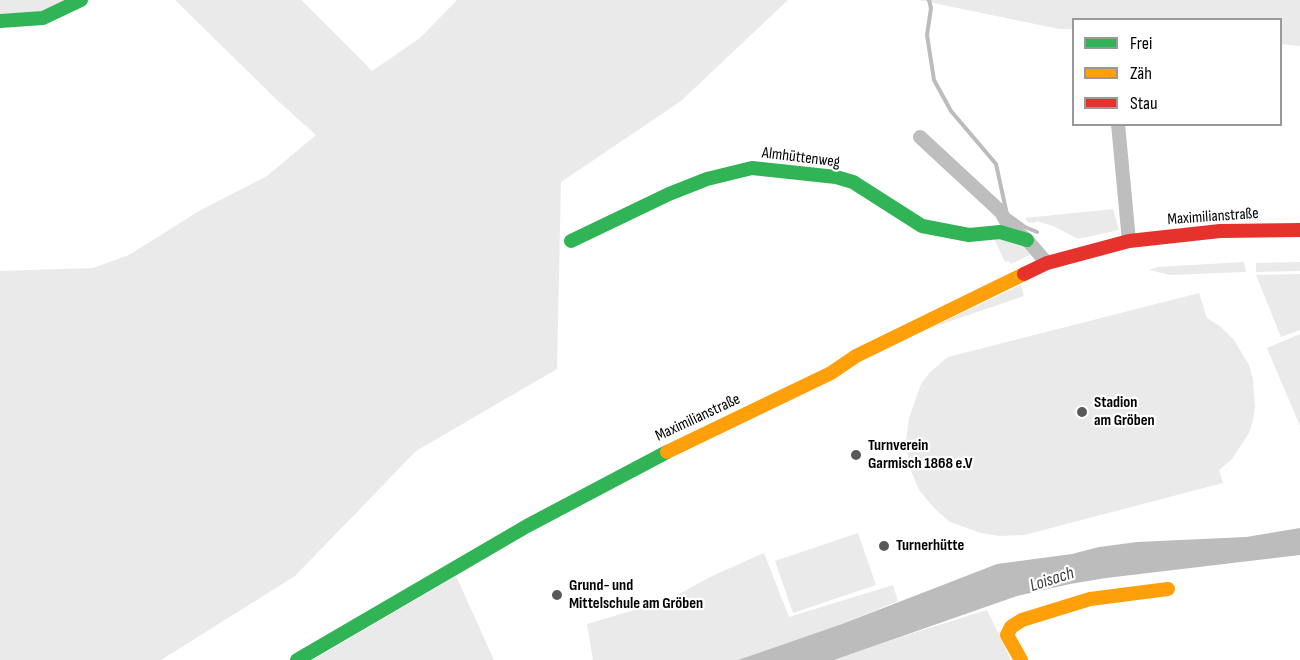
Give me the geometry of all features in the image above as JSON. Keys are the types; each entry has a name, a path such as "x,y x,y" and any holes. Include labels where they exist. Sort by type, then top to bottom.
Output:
{"street":[{"path":"0,21 43,18 81,0"},
{"path":"1118,126 1129,241"},
{"path":"920,137 1001,212 1008,225 1027,240 1047,263"},
{"name":"Almhüttenweg","path":"571,241 669,194 707,179 752,168 803,172 853,182 922,226 969,235 1000,232 1027,240"},
{"name":"Maximilianstraße","path":"297,660 520,530 640,465 831,373 855,356 1047,263 1129,241 1220,231 1300,230"},
{"path":"1021,660 1007,635 1011,627 1022,620 1090,599 1168,589"}],"shaded area":[{"path":"0,0 91,0 78,10 0,15"},
{"path":"175,0 301,0 372,71 420,38 457,0 788,0 681,101 561,182 557,369 416,451 295,576 161,660 0,660 0,271 93,268 129,255 199,211 267,176 316,135"},
{"path":"919,0 1300,0 1300,46 1282,44 1282,18 1072,18 1072,29 1059,29"},
{"path":"1113,209 1119,230 1078,239 1053,226 1037,221 1028,222 1025,218"},
{"path":"993,236 1018,240 1030,255 1011,264 1009,261 1005,262"},
{"path":"1244,262 1246,272 1170,275 1149,270 1157,267"},
{"path":"1300,262 1300,271 1256,272 1256,263"},
{"path":"1300,274 1300,330 1281,337 1256,275"},
{"path":"1021,285 1024,296 928,329"},
{"name":"Stadion am Gröben","path":"1199,293 1207,318 1221,327 1234,340 1249,365 1253,379 1255,407 1253,420 1249,433 1232,459 1219,470 1223,483 1024,535 999,536 981,533 950,522 919,490 909,466 906,440 909,418 921,384 930,372 948,357"},
{"path":"1300,334 1300,426 1267,348"},
{"path":"858,533 876,585 793,613 775,561"},
{"path":"764,553 789,617 893,585 898,601 842,624 738,660 593,660 587,624 668,600 712,576"},
{"path":"456,576 494,660 313,660"},
{"path":"987,610 1011,660 834,660 907,635"}],"water":[{"name":"Loisach","path":"1300,528 1300,555 1070,584 1017,596 834,660 738,660 842,624 997,564 1137,542 1246,537"}],"waterway":[{"path":"929,0 931,8 927,35 934,80 951,111 996,164 1006,210"},
{"path":"1010,216 1025,227 1037,232"}],"traffic: fast":[{"path":"0,21 43,18 81,0"},
{"path":"571,241 669,194 707,179 752,168 836,177 853,182 922,226 969,235 1000,232 1027,240"},
{"path":"297,660 527,526 667,452"}],"traffic: slow":[{"path":"667,452 831,373 856,356 1024,274"},
{"path":"1021,660 1007,635 1011,627 1022,620 1090,599 1168,589"}],"traffic: jam":[{"path":"1024,274 1047,263 1129,241 1220,231 1300,230"}],"place":[{"name":"Stadion am Gröben","path":"1082,412"},
{"name":"Turnverein Garmisch 1868 e.V","path":"856,455"},
{"name":"Turnerhütte","path":"884,546"},
{"name":"Grund- und Mittelschule am Gröben","path":"557,595"}]}
